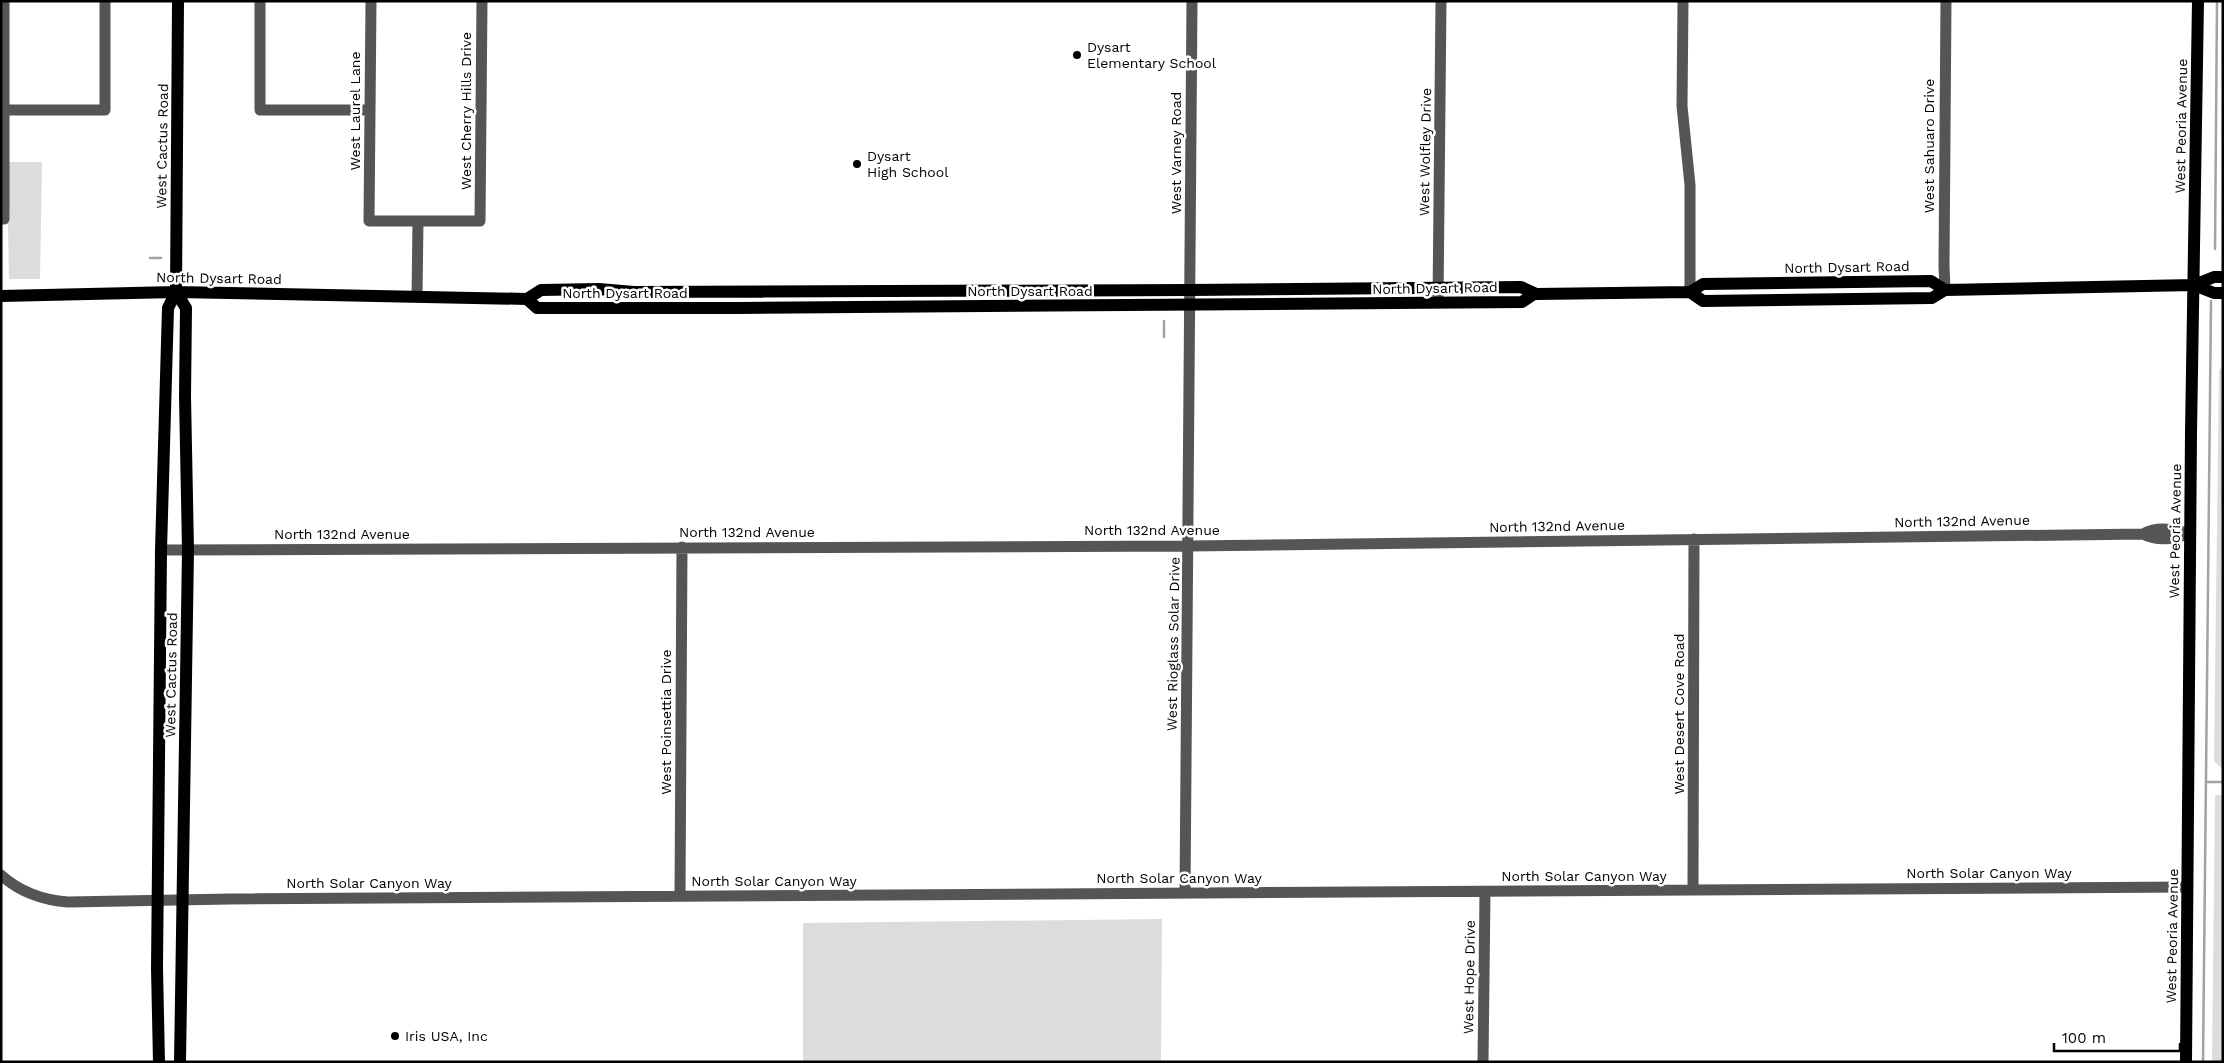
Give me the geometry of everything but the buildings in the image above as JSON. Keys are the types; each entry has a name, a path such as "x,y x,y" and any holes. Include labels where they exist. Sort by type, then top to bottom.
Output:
{"main road":[{"name":"West Cactus Road","path":"178,1 176,292 168,308 161,550 170,901 180,1062"},
{"name":"West Peoria Avenue","path":"2186,1062 2190,534 2198,1"},
{"name":"North Dysart Road","path":"2194,286 2214,277 2223,277"},
{"name":"North Dysart Road","path":"1,296 176,292 526,299 541,290 599,289 634,292 1520,287 1534,294 1690,292 1703,301 1932,298 1945,290 2194,286 2214,293 2223,292"},
{"path":"541,290 557,300 575,301 586,308"},
{"name":"West Cactus Road","path":"159,1062 170,901 188,550 185,396 186,308 176,292"},
{"name":"North Dysart Road","path":"526,299 537,308 586,308 1522,302 1534,294"}],"street":[{"path":"2,219 4,1"},
{"path":"3,110 105,110 105,1"},
{"path":"260,1 260,110 370,110"},
{"name":"West Laurel Lane","path":"371,1 370,221 418,221"},
{"name":"West Cherry Hills Drive","path":"418,221 480,221 482,1"},
{"name":"West Varney Road","path":"1190,305 1192,1"},
{"name":"West Wolfley Drive","path":"1438,302 1441,1"},
{"path":"1683,1 1682,106 1690,185 1690,292"},
{"name":"West Sahuaro Drive","path":"1945,290 1946,1"},
{"path":"418,221 418,296"},
{"name":"West Rioglass Solar Drive","path":"1185,893 1190,305"},
{"name":"North 132nd Avenue","path":"161,550 1188,546 2143,534 2152,528 2168,529 2190,534"},
{"name":"West Desert Cove Road","path":"1692,890 1694,539"},
{"name":"West Poinsettia Drive","path":"680,896 682,548"},
{"name":"North Solar Canyon Way","path":"1,875 15,886 53,901 2188,887"},
{"name":"West Hope Drive","path":"1483,1062 1485,892"}],"shaded area":[{"path":"7,162 42,162 40,279 9,279 8,225 6,222 10,214 6,195"},
{"path":"2223,366 2223,770 2214,761 2219,370"},
{"path":"2215,795 2223,795 2223,1062 2212,1062"},
{"path":"1162,919 1161,1062 803,1062 803,923"}],"waterway":[{"path":"2215,249 2217,1"},
{"path":"150,258 161,258"},
{"path":"2203,1062 2211,301"},
{"path":"1164,321 1164,337"},
{"path":"2206,782 2223,782"}],"place":[{"name":"Dysart Elementary School","path":"1077,55"},
{"name":"Dysart High School","path":"857,164"},
{"name":"Iris USA, Inc","path":"395,1036"}]}
